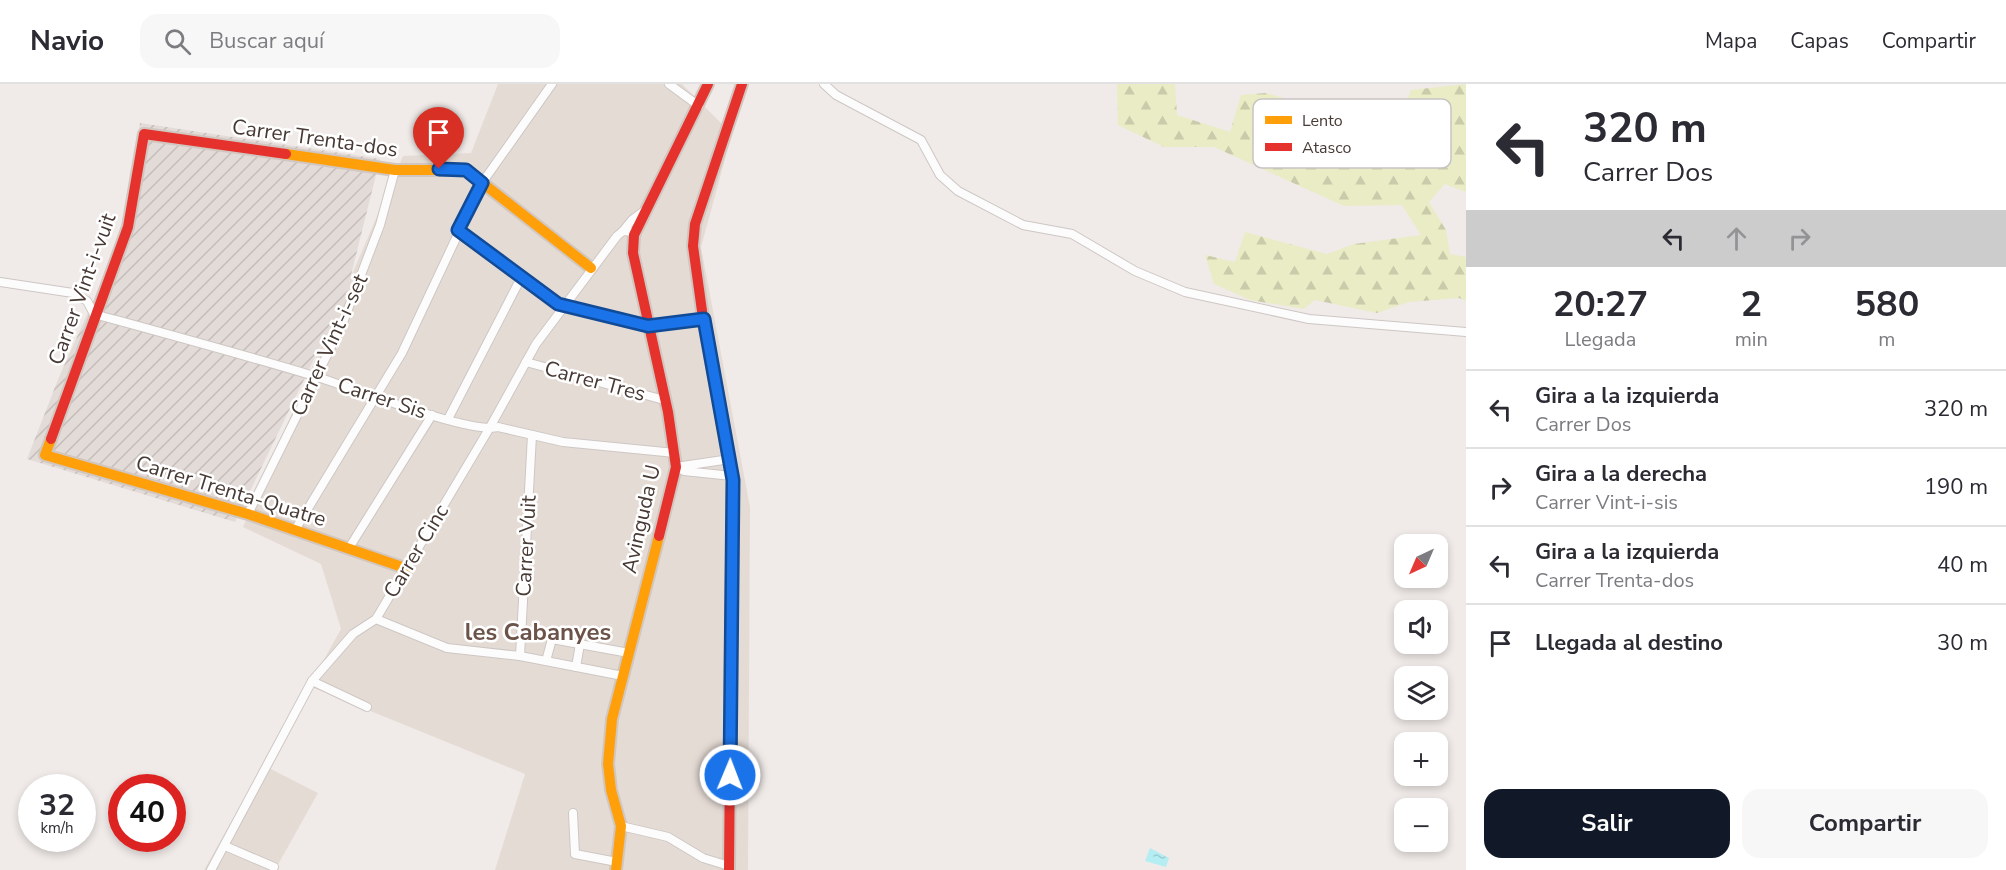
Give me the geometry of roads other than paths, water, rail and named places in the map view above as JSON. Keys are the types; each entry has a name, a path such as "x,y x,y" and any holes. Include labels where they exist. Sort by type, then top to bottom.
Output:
{"street":[{"path":"295,530 402,353 482,183 552,84"},
{"path":"669,84 699,106"},
{"name":"Avinguda U","path":"617,866 621,826 611,790 608,764 612,719 676,467 629,232 644,211 699,106 708,84"},
{"path":"824,84 845,100 921,140 940,175 958,191 1023,225 1072,234 1134,271 1185,292 1300,317 1466,332"},
{"path":"621,826 668,837 703,858 729,868 732,476 696,279 695,224 742,87"},
{"name":"Carrer Trenta-dos","path":"144,134 395,170 466,170 591,268"},
{"name":"Carrer Vint-i-vuit","path":"45,455 94,314 128,227 144,134"},
{"name":"Carrer Vint-i-set","path":"248,514 342,325 380,225 395,170"},
{"path":"458,230 558,304 648,326 704,319"},
{"name":"Carrer Cinc","path":"211,870 312,681 353,634 376,619 489,429 526,362 591,268 629,232"},
{"path":"448,419 522,276"},
{"path":"0,282 74,293 87,301 94,314"},
{"name":"Carrer Sis","path":"94,314 316,376 432,415 489,429 498,427 563,442 675,453"},
{"name":"Carrer Tres","path":"526,362 664,400"},
{"path":"349,548 432,415"},
{"name":"Carrer Vuit","path":"520,656 532,435"},
{"name":"Carrer Trenta-Quatre","path":"45,455 248,514 405,568"},
{"path":"676,467 730,459"},
{"path":"676,467 684,471 732,476"},
{"path":"376,619 447,648 520,656 623,676"},
{"path":"546,661 552,639 629,653"},
{"path":"576,667 580,644"},
{"path":"312,681 367,707"},
{"path":"573,813 575,854 617,866"},
{"path":"225,846 274,867"}],"water":[{"path":"1150,848 1169,858 1166,867 1145,861"}],"district":[{"name":"les Cabanyes","path":"538,632"}]}
